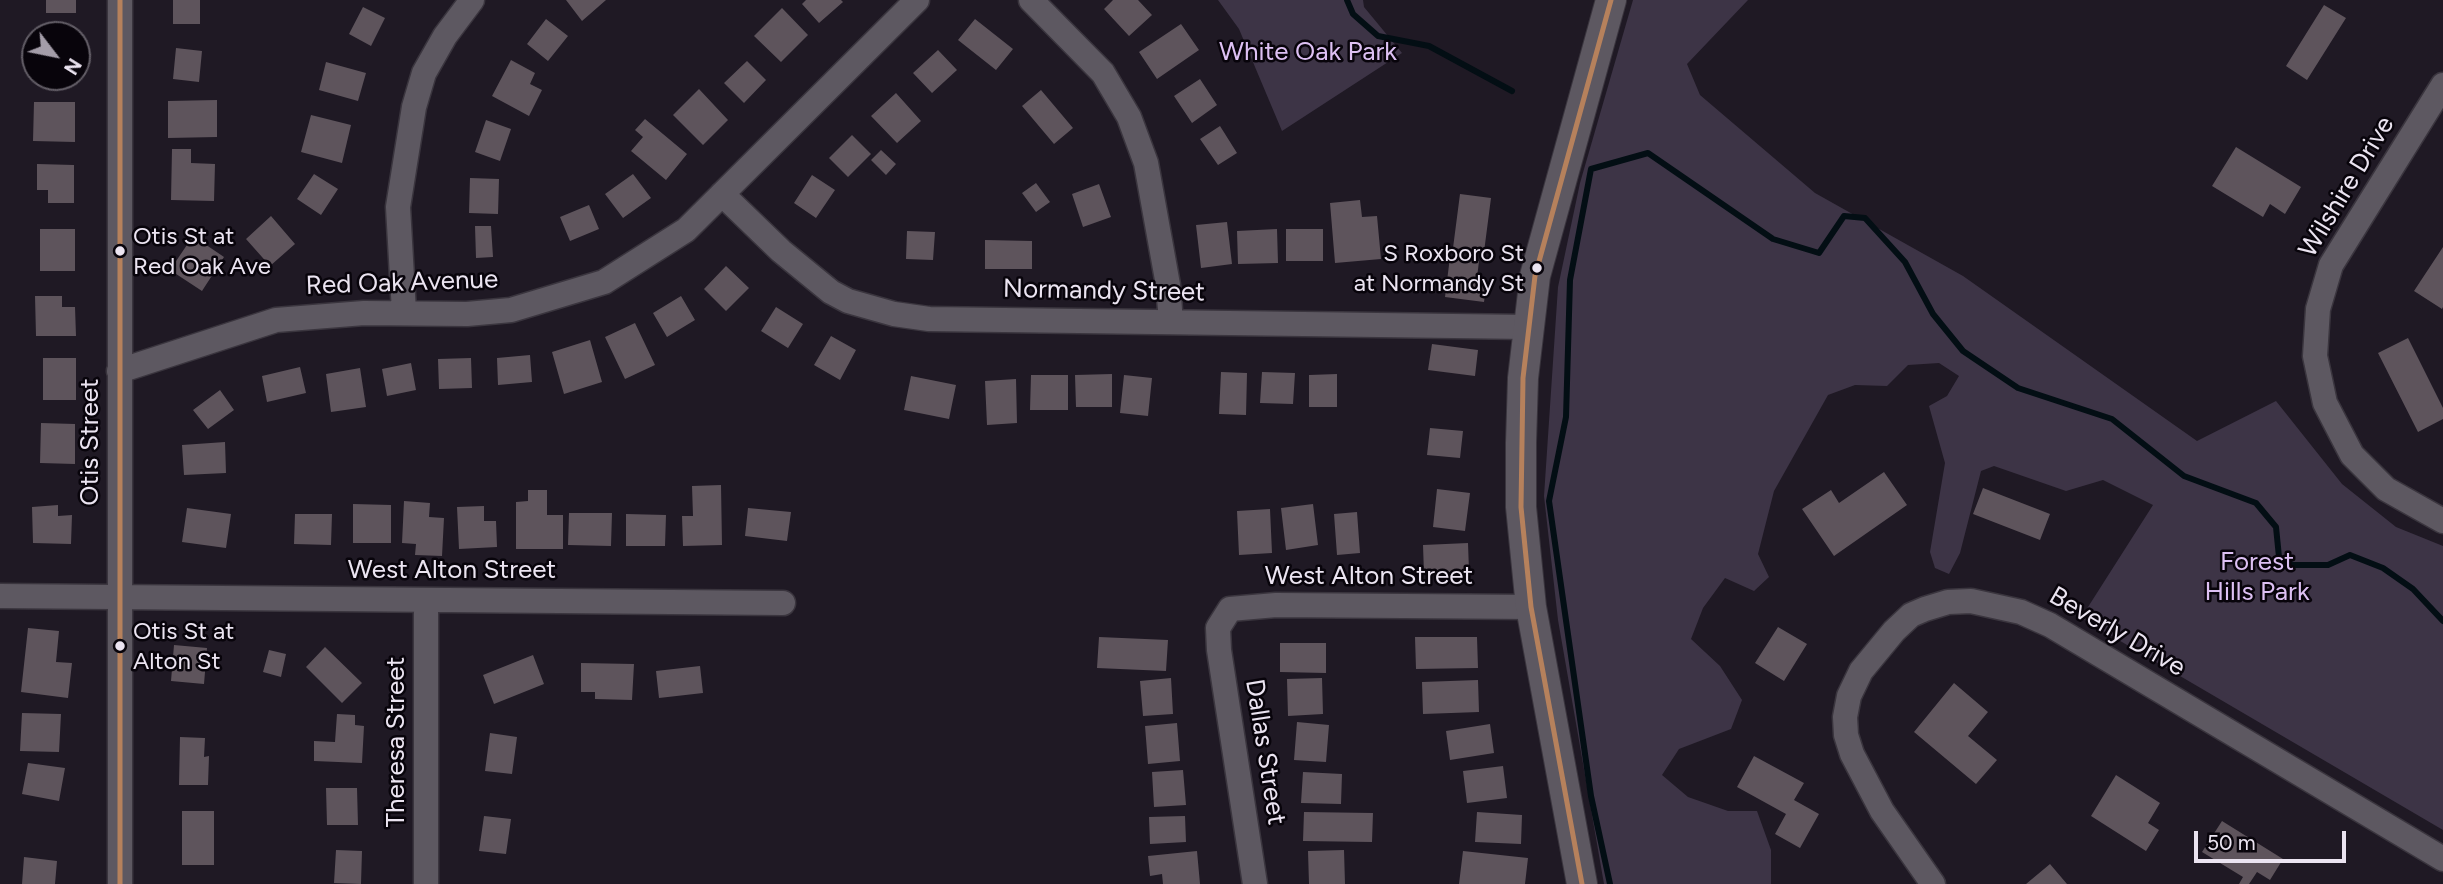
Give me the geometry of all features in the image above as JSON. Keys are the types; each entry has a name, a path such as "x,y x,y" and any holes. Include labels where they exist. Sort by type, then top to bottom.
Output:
{"street":[{"name":"Otis Street","path":"120,0 120,884"},
{"path":"404,312 398,207 414,107 425,73 445,36 472,0"},
{"name":"Red Oak Avenue","path":"119,371 276,320 404,312 467,314 511,310 604,282 686,230 917,0"},
{"path":"1031,0 1103,73 1129,117 1146,163 1168,285 1171,322"},
{"path":"1583,884 1531,607 1521,507 1521,443 1528,327 1535,276 1552,205 1611,0"},
{"name":"Wilshire Drive","path":"2443,85 2331,265 2318,309 2315,356 2325,403 2352,455 2403,502 2443,520"},
{"name":"Normandy Street","path":"722,194 781,251 831,292 872,309 929,318 1528,327"},
{"name":"West Alton Street","path":"0,596 783,603"},
{"name":"Theresa Street","path":"426,600 426,884"},
{"name":"Beverly Drive","path":"1933,884 1882,811 1852,754 1845,717 1849,696 1861,671 1894,631 1911,615 1948,602 1959,601 1990,603 2050,625 2443,859"},
{"name":"West Alton Street","path":"1218,628 1230,609 1276,605 1531,607"},
{"name":"Dallas Street","path":"1218,628 1255,884"}],"green space":[{"name":"White Oak Park","path":"1218,0 1363,0 1364,7 1402,53 1282,131 1239,29"},
{"name":"Forest Hills Park","path":"1633,0 1748,0 1687,64 1700,95 1815,193 1963,276 2197,441 2276,401 2342,484 2396,527 2443,546 2443,830 2081,618 2153,505 2103,480 2066,491 1994,466 1981,471 1960,553 1949,574 1935,568 1930,552 1945,463 1929,406 1947,396 1959,376 1939,363 1908,365 1887,386 1855,385 1828,395 1774,491 1758,554 1769,577 1754,591 1725,578 1703,608 1691,639 1720,666 1742,700 1731,729 1679,749 1662,775 1688,797 1728,811 1757,811 1771,850 1771,884 1604,884 1558,620 1544,496 1558,287 1580,183"}],"building":[{"path":"46,0 76,0 76,13 46,13"},
{"path":"173,0 200,0 200,24 173,24"},
{"path":"566,0 606,0 582,21"},
{"path":"806,0 843,2 819,23 802,4"},
{"path":"1113,0 1138,0 1152,15 1129,36 1104,9"},
{"path":"2324,5 2346,18 2307,80 2286,66"},
{"path":"363,7 385,18 371,46 349,34"},
{"path":"782,8 808,35 781,62 754,36"},
{"path":"546,19 568,36 548,61 527,44"},
{"path":"975,19 1013,49 996,70 958,40"},
{"path":"1181,24 1199,50 1157,79 1139,52"},
{"path":"176,48 202,51 199,82 173,79"},
{"path":"938,50 957,70 932,93 913,73"},
{"path":"511,60 535,73 530,84 542,90 529,116 492,96"},
{"path":"747,61 766,80 744,103 724,83"},
{"path":"326,62 366,73 358,101 319,90"},
{"path":"1200,79 1217,105 1192,123 1174,96"},
{"path":"699,89 728,120 703,145 673,115"},
{"path":"1041,90 1073,128 1054,144 1022,106"},
{"path":"896,93 921,121 897,143 871,116"},
{"path":"217,100 217,137 168,138 168,101"},
{"path":"34,102 75,102 75,142 33,141"},
{"path":"311,115 351,125 342,163 301,152"},
{"path":"645,119 687,154 666,180 631,151 643,137 635,130"},
{"path":"486,120 511,129 500,161 475,152"},
{"path":"1220,126 1237,153 1218,165 1200,139"},
{"path":"852,135 871,154 848,177 829,158"},
{"path":"2236,147 2301,187 2285,214 2270,204 2263,217 2212,186"},
{"path":"172,149 191,149 191,163 215,164 214,201 171,200"},
{"path":"881,150 896,164 886,175 871,160"},
{"path":"37,164 74,165 74,203 48,203 48,190 37,190"},
{"path":"314,174 338,189 321,215 297,199"},
{"path":"633,174 651,198 623,218 605,194"},
{"path":"812,175 835,190 816,218 794,203"},
{"path":"470,178 499,179 498,214 469,213"},
{"path":"1036,183 1050,202 1036,212 1022,193"},
{"path":"1099,184 1111,217 1083,227 1072,194"},
{"path":"1460,194 1491,198 1484,252 1453,248"},
{"path":"1360,200 1362,217 1377,216 1381,259 1335,263 1330,203"},
{"path":"589,205 599,229 570,241 560,217"},
{"path":"271,216 295,244 270,266 246,239"},
{"path":"1227,222 1232,264 1201,268 1196,225"},
{"path":"475,226 491,226 493,257 476,258"},
{"path":"40,229 75,229 75,271 40,271"},
{"path":"1277,229 1278,263 1238,264 1237,231"},
{"path":"1286,229 1323,229 1323,261 1286,261"},
{"path":"907,231 935,232 933,260 906,259"},
{"path":"193,236 224,257 202,291 170,270"},
{"path":"985,240 1032,241 1032,269 985,269"},
{"path":"2443,247 2443,307 2442,309 2414,291"},
{"path":"1450,257 1479,261 1477,278 1487,280 1484,302 1445,297"},
{"path":"726,266 749,288 726,311 704,289"},
{"path":"35,296 62,296 62,307 75,307 76,336 36,336"},
{"path":"681,296 695,320 667,337 653,313"},
{"path":"776,307 803,324 788,348 761,331"},
{"path":"635,323 655,365 625,379 605,337"},
{"path":"831,336 856,350 840,380 814,365"},
{"path":"2408,338 2443,408 2443,419 2418,432 2378,353"},
{"path":"590,340 602,382 564,394 552,352"},
{"path":"1432,344 1478,350 1475,376 1428,370"},
{"path":"530,355 532,382 498,385 497,358"},
{"path":"43,358 76,358 76,400 43,400"},
{"path":"471,358 472,388 439,389 438,359"},
{"path":"411,363 416,390 387,396 382,369"},
{"path":"300,367 306,393 267,402 262,376"},
{"path":"360,368 366,407 331,412 326,374"},
{"path":"1221,372 1247,373 1246,415 1219,414"},
{"path":"1262,372 1295,373 1293,404 1260,403"},
{"path":"1112,374 1112,407 1076,407 1075,375"},
{"path":"1337,374 1337,407 1309,407 1309,375"},
{"path":"1031,375 1068,375 1068,410 1030,410"},
{"path":"1124,375 1152,378 1148,416 1120,413"},
{"path":"911,376 956,385 949,419 904,410"},
{"path":"1016,379 1017,423 987,425 985,381"},
{"path":"220,390 234,410 208,429 193,410"},
{"path":"41,423 75,424 75,464 40,463"},
{"path":"1430,428 1463,431 1460,458 1427,455"},
{"path":"225,442 226,473 184,475 182,445"},
{"path":"1884,472 1907,505 1834,556 1802,509 1831,490 1839,503"},
{"path":"721,485 722,545 683,546 682,516 693,516 692,486"},
{"path":"1983,488 2050,514 2040,540 1973,514"},
{"path":"1437,489 1470,493 1465,531 1433,527"},
{"path":"528,490 547,490 547,515 563,515 563,549 516,549 516,502 528,501"},
{"path":"404,501 430,503 429,517 444,518 442,556 415,555 416,544 402,543"},
{"path":"353,504 391,505 391,543 353,543"},
{"path":"1313,504 1318,545 1286,550 1281,508"},
{"path":"58,505 58,516 72,515 71,544 33,543 32,507"},
{"path":"484,506 484,521 496,521 497,547 459,549 457,507"},
{"path":"187,508 231,514 226,548 182,542"},
{"path":"748,508 791,512 787,541 745,536"},
{"path":"1270,509 1272,553 1239,555 1237,511"},
{"path":"1357,512 1360,553 1337,555 1334,514"},
{"path":"569,513 612,513 611,546 568,545"},
{"path":"295,514 332,514 331,545 294,544"},
{"path":"626,514 666,515 665,546 626,546"},
{"path":"1468,543 1469,571 1424,574 1423,545"},
{"path":"1778,627 1807,644 1784,681 1755,663"},
{"path":"28,628 59,631 56,662 72,663 68,698 21,692"},
{"path":"1099,637 1168,640 1166,671 1097,668"},
{"path":"1415,637 1477,637 1478,668 1416,669"},
{"path":"1280,643 1326,643 1326,673 1280,672"},
{"path":"174,645 207,648 204,684 171,681"},
{"path":"325,647 362,683 342,703 306,667"},
{"path":"269,650 286,654 281,677 263,672"},
{"path":"533,655 544,684 494,704 483,675"},
{"path":"581,663 634,664 632,700 595,699 595,692 581,692"},
{"path":"700,666 703,693 659,698 656,671"},
{"path":"1171,678 1173,714 1143,716 1140,681"},
{"path":"1322,678 1323,714 1288,716 1287,679"},
{"path":"1478,680 1479,712 1423,714 1422,682"},
{"path":"1954,683 1988,712 1968,736 1997,760 1976,784 1914,732"},
{"path":"22,713 61,714 59,752 20,751"},
{"path":"337,714 355,715 355,725 364,726 362,763 314,761 314,741 335,742"},
{"path":"1297,722 1329,725 1326,762 1294,760"},
{"path":"1177,723 1180,761 1148,764 1145,726"},
{"path":"1490,724 1494,753 1450,760 1446,731"},
{"path":"490,733 517,737 512,774 485,771"},
{"path":"180,737 205,738 204,757 209,756 208,785 179,785"},
{"path":"1754,756 1804,783 1794,800 1819,814 1800,848 1775,834 1786,814 1737,787"},
{"path":"28,763 65,768 59,801 22,794"},
{"path":"1503,766 1507,798 1467,803 1463,771"},
{"path":"1183,770 1186,805 1154,807 1152,772"},
{"path":"1303,772 1342,774 1341,804 1301,803"},
{"path":"2116,775 2160,803 2148,823 2159,830 2146,851 2091,816"},
{"path":"326,788 357,788 358,825 327,825"},
{"path":"182,811 214,811 214,865 182,865"},
{"path":"1304,812 1373,813 1372,842 1303,841"},
{"path":"1477,812 1522,815 1521,844 1475,842"},
{"path":"484,816 511,819 506,854 479,851"},
{"path":"1185,816 1186,842 1150,844 1149,817"},
{"path":"2222,821 2283,859 2270,880 2257,872 2249,884 2239,884 2243,877 2202,852"},
{"path":"336,850 362,851 361,884 334,883"},
{"path":"1344,850 1345,884 1309,884 1308,851"},
{"path":"1197,851 1200,884 1163,884 1162,874 1150,876 1148,856"},
{"path":"1463,851 1528,858 1525,884 1459,884"},
{"path":"24,857 57,861 55,884 22,884"},
{"path":"2050,864 2067,884 2026,884"}],"waterway":[{"path":"1347,0 1353,14 1378,36 1429,46 1512,91"},
{"path":"1610,884 1591,796 1549,501 1566,417 1570,280 1591,169 1648,153 1773,239 1819,253 1844,216 1865,218 1905,262 1933,314 1963,351 2018,388 2112,419 2184,476 2256,503 2276,527 2279,557 2293,565 2328,565 2350,555 2383,568 2413,589 2443,621"}],"transit line":[{"path":"120,0 120,884"},
{"path":"1582,884 1531,607 1521,507 1523,378 1535,276 1611,0"}],"place":[{"name":"Otis St at Red Oak Ave","path":"120,251"},
{"name":"S Roxboro St at Normandy St","path":"1537,268"},
{"name":"Otis St at Alton St","path":"120,646"}]}
